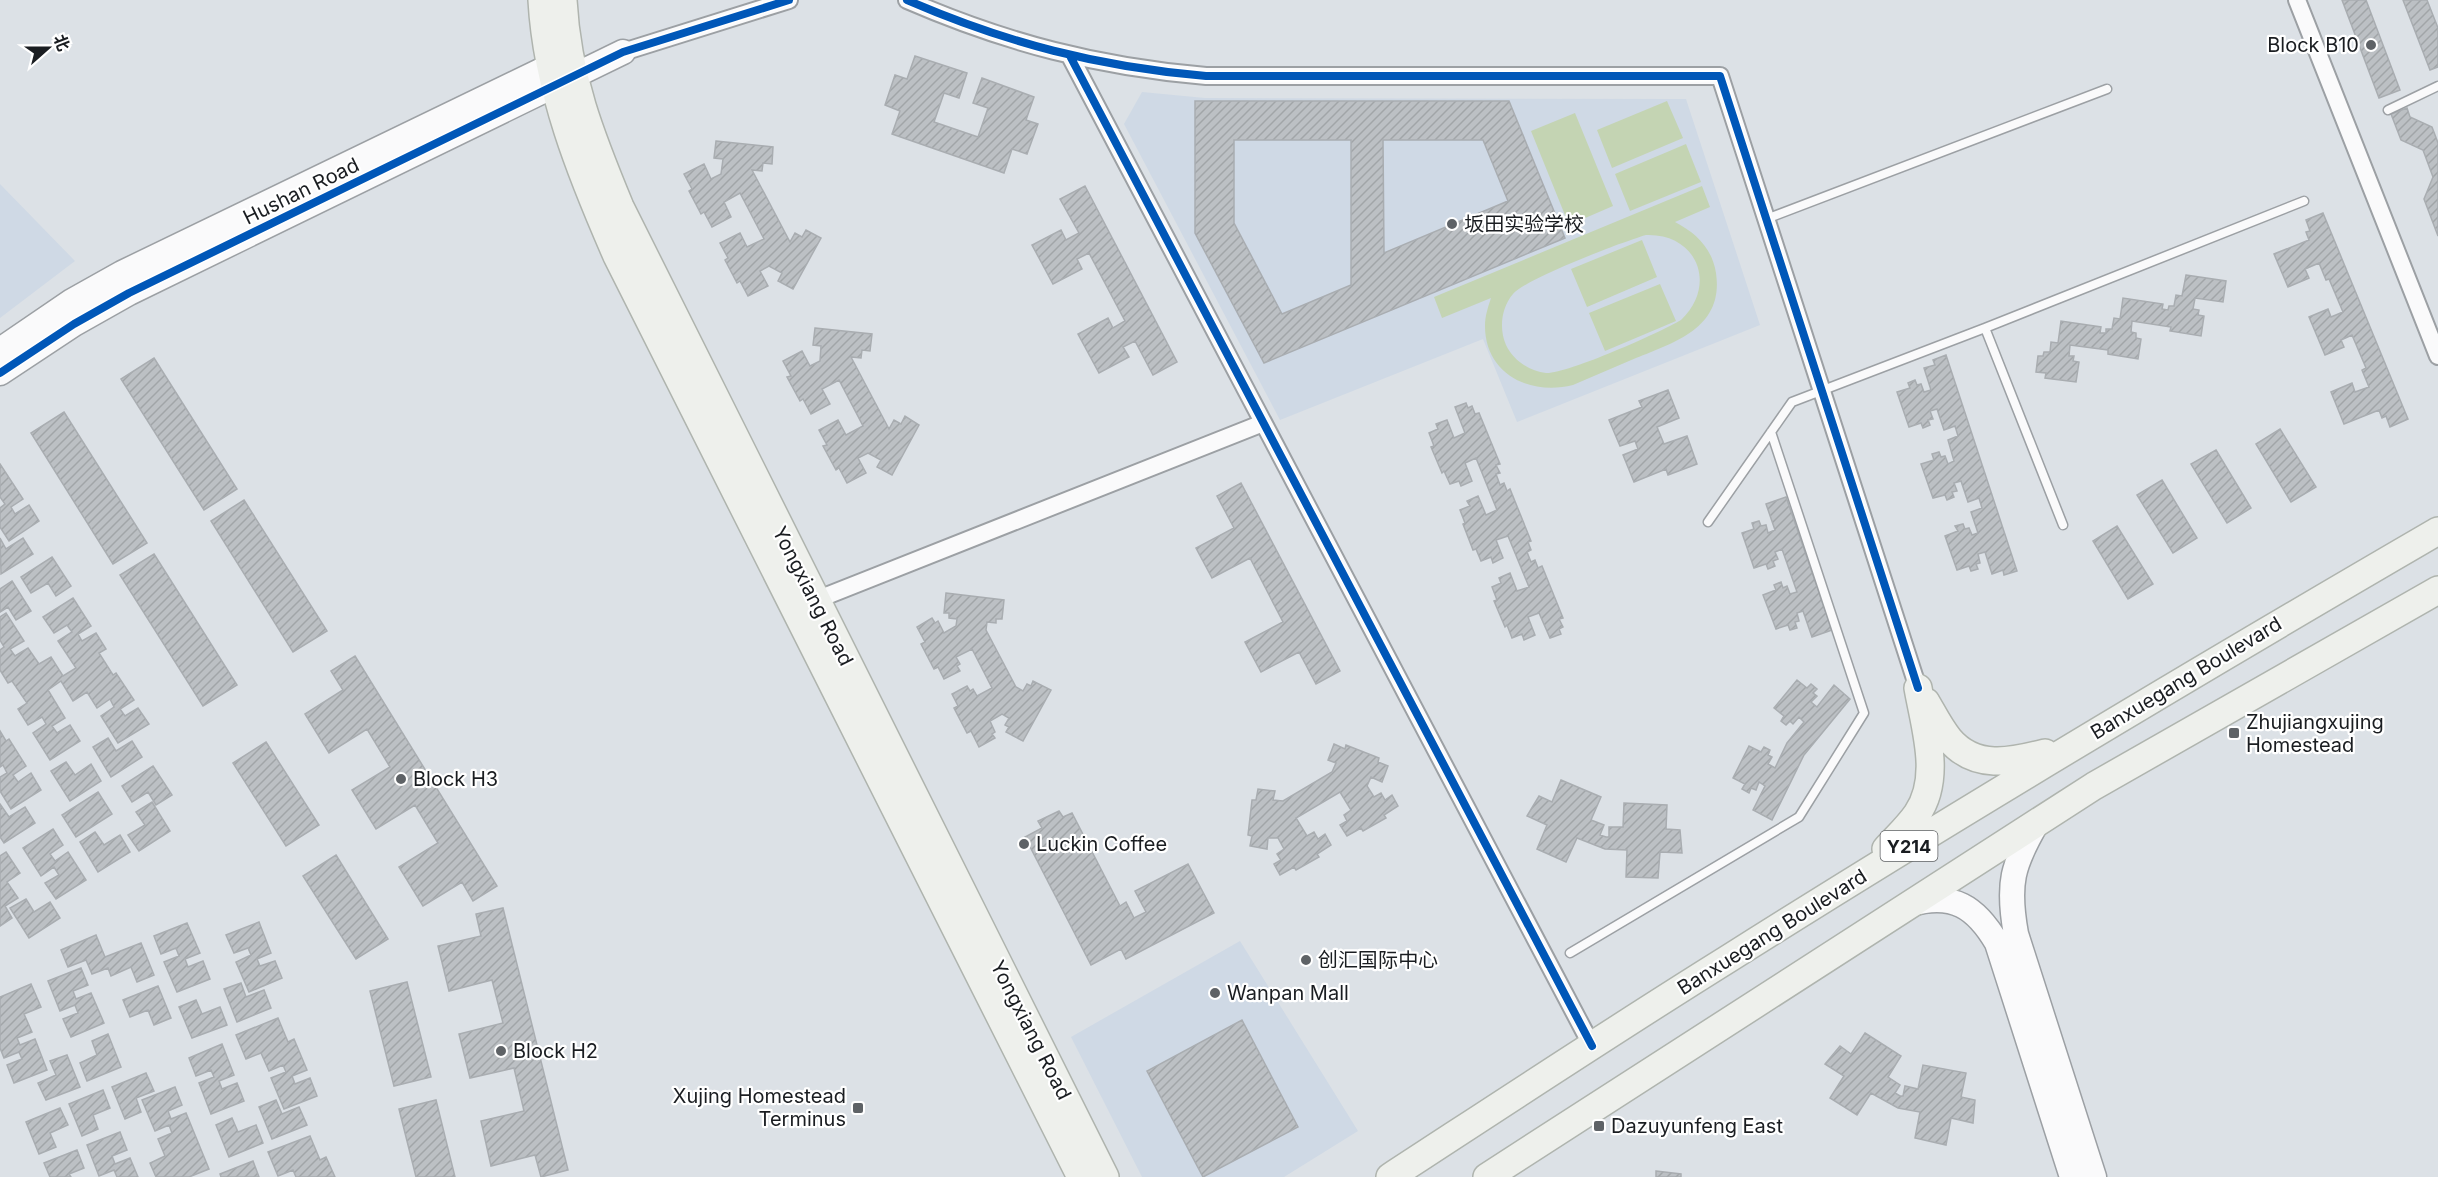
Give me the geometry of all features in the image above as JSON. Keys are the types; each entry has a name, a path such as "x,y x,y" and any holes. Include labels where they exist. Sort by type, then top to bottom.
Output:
{"main road":[{"name":"Yongxiang Road","path":"542,0 562,71 620,207 1105,1177"},
{"name":"Yongxiang Road","path":"563,0 562,116 579,166 617,256 1081,1177"},
{"name":"Banxuegang Boulevard","path":"1390,1177 1858,878 2071,747 2438,531"},
{"name":"Y214","path":"1487,1177 2104,780 2438,590"},
{"path":"1918,688 1947,738 1973,757 2004,762 2071,747"},
{"path":"1858,878 1909,824 1924,800 1930,772 1930,758 1918,688"}],"street":[{"path":"623,52 789,0"},
{"path":"908,0 988,33 1070,56 1128,68 1206,76 1720,76 1918,688"},
{"path":"2297,0 2438,356"},
{"name":"Hushan Road","path":"0,350 72,301 122,273 562,71 623,52"},
{"path":"1070,56 1592,1046"},
{"name":"Hushan Road","path":"0,373 74,324 129,293 562,71"},
{"path":"816,600 1263,423"},
{"path":"2038,821 2020,851 2012,879 2010,905 2016,934 2094,1177"},
{"path":"1906,906 1928,899 1948,900 1968,908 1986,923 1997,943 2072,1177"}],"lane":[{"path":"2388,110 2438,86"},
{"path":"1766,219 2107,89"},
{"path":"1708,522 1792,402 2304,201"},
{"path":"1984,328 2064,525"},
{"path":"1570,953 1799,817 1864,713 1771,432"}],"shaded area":[{"name":"坂田实验学校","path":"1142,92 1205,98 1686,99 1760,325 1517,422 1483,339 1280,420 1124,124"},
{"path":"0,184 75,261 0,318"},
{"path":"1240,941 1358,1131 1284,1177 1142,1177 1071,1037"}],"green space":[{"path":"1667,101 1683,138 1612,168 1597,130"},
{"path":"1575,113 1613,206 1569,225 1531,131"},
{"path":"1686,144 1701,182 1630,211 1615,174"},
{"path":"1702,186 1710,207 1675,222 1702,242 1714,264 1716,292 1712,307 1705,319 1694,330 1666,346 1573,385 1557,388 1526,384 1513,378 1502,369 1487,343 1485,322 1491,298 1442,318 1434,297","holes":["1646,235 1664,237 1678,243 1689,252 1700,277 1698,292 1692,306 1681,320 1613,352 1557,372 1546,373 1534,370 1522,364 1513,355 1506,345 1502,326 1506,306 1513,294 1536,279 1597,253"]},
{"path":"1642,240 1657,277 1587,307 1571,269"},
{"path":"1660,284 1676,321 1605,351 1589,313"}],"building":[{"name":"Block B10","path":"2342,0 2366,0 2400,90 2379,98"},
{"path":"2403,0 2427,0 2438,28 2438,67 2430,70"},
{"path":"915,56 967,73 959,98 944,93 934,122 978,137 988,108 973,103 982,78 1034,97 1026,120 1038,124 1027,154 1012,149 1004,173 892,134 900,111 885,105 895,75 907,79"},
{"path":"1195,101 1509,101 1565,238 1264,363 1195,233","holes":["1234,140 1351,140 1351,285 1282,314 1234,223","1383,140 1483,140 1508,201 1384,253"]},
{"path":"2407,108 2410,117 2432,127 2438,143 2438,236 2424,199 2433,177 2423,150 2401,140 2391,114"},
{"path":"716,141 773,147 772,164 763,163 762,171 752,170 790,242 795,233 802,237 806,230 821,238 793,289 778,281 782,273 769,266 760,271 768,286 748,296 740,281 737,283 725,260 728,258 720,243 740,233 747,247 764,239 740,193 724,202 731,217 712,227 704,212 701,214 689,191 692,189 684,174 704,164 711,179 721,174 723,159 714,158"},
{"path":"1085,186 1177,362 1153,375 1135,341 1123,347 1129,357 1099,373 1078,334 1108,318 1113,328 1125,321 1089,253 1077,259 1082,269 1053,284 1032,245 1061,230 1066,240 1079,233 1060,199"},
{"path":"2323,213 2408,419 2390,427 2386,416 2382,418 2379,410 2344,424 2331,392 2352,383 2355,392 2369,387 2362,370 2366,368 2352,335 2341,340 2344,347 2325,355 2309,317 2328,309 2331,317 2343,312 2329,279 2326,280 2319,263 2305,269 2309,278 2288,287 2274,254 2309,240 2306,232 2310,231 2306,220"},
{"path":"2186,275 2226,281 2223,302 2195,298 2193,309 2199,310 2198,315 2204,316 2201,336 2170,331 2171,327 2132,321 2131,332 2136,333 2136,338 2141,339 2138,359 2108,354 2108,350 2070,345 2069,356 2074,356 2073,361 2079,362 2076,382 2045,378 2046,373 2036,372 2038,356 2043,356 2044,352 2050,352 2051,342 2058,343 2061,321 2101,327 2100,333 2106,333 2106,329 2112,329 2114,318 2120,319 2123,298 2163,304 2162,309 2168,310 2169,306 2174,306 2176,295 2182,296"},
{"path":"815,328 872,334 870,351 862,350 861,358 851,357 889,429 894,420 901,424 905,416 919,425 892,475 877,467 881,460 868,453 858,458 866,473 847,483 839,468 836,470 823,446 827,445 819,430 838,420 846,435 863,426 839,380 822,389 830,404 811,414 803,399 800,401 787,377 791,376 783,361 802,351 810,366 820,361 821,346 813,345"},
{"path":"1946,355 2017,571 2004,575 2003,570 1992,574 1985,552 1978,554 1980,563 1976,564 1978,569 1971,571 1969,566 1957,570 1945,536 1958,531 1955,526 1963,524 1965,529 1969,528 1972,535 1978,533 1971,512 1982,508 1979,498 1968,502 1961,481 1954,483 1957,491 1952,492 1954,497 1947,500 1945,495 1933,498 1921,464 1934,460 1932,454 1939,452 1941,457 1945,456 1948,464 1954,461 1948,440 1958,436 1955,426 1944,430 1937,409 1930,411 1933,419 1928,420 1930,425 1923,428 1921,423 1909,427 1897,392 1910,388 1908,383 1915,380 1917,385 1921,384 1924,392 1931,390 1924,368 1935,365 1933,360"},
{"path":"154,358 237,489 204,510 121,379"},
{"path":"1668,390 1679,418 1657,427 1664,444 1687,436 1697,464 1668,475 1666,469 1634,482 1623,455 1638,449 1635,441 1620,446 1609,420 1642,407 1639,401"},
{"path":"1466,403 1468,408 1472,406 1475,414 1479,413 1500,464 1496,465 1500,473 1496,474 1500,485 1504,483 1507,491 1510,489 1531,541 1528,542 1531,550 1527,552 1531,562 1535,560 1538,568 1542,566 1563,618 1559,619 1563,627 1559,629 1561,634 1550,638 1539,613 1528,617 1535,635 1524,640 1522,634 1512,638 1494,601 1497,600 1492,587 1501,583 1499,578 1510,573 1517,591 1529,587 1508,536 1496,540 1503,558 1493,563 1491,557 1481,561 1476,549 1473,550 1460,510 1470,506 1467,501 1478,496 1486,515 1497,510 1476,458 1465,463 1472,481 1461,486 1459,481 1450,484 1444,471 1442,473 1431,447 1434,446 1429,433 1438,429 1436,424 1447,420 1454,438 1465,433 1455,407"},
{"path":"64,412 147,543 113,564 31,433"},
{"path":"2280,429 2316,487 2291,502 2256,444"},
{"path":"2216,450 2251,508 2227,523 2191,464"},
{"path":"0,464 23,499 11,507 15,514 29,505 39,521 9,541 0,527 0,508 5,504 0,497"},
{"path":"2162,480 2197,538 2173,553 2137,495"},
{"path":"1241,483 1340,671 1316,684 1299,652 1261,672 1245,642 1283,622 1250,558 1212,578 1196,548 1234,528 1217,496"},
{"path":"1786,497 1832,630 1812,637 1803,611 1797,613 1799,621 1795,622 1797,628 1790,630 1788,625 1776,629 1763,595 1776,590 1774,585 1781,582 1783,588 1787,586 1790,594 1797,592 1782,549 1775,552 1778,559 1773,561 1775,566 1768,569 1766,564 1754,568 1742,533 1754,529 1752,523 1759,521 1761,526 1766,525 1768,533 1775,530 1766,504"},
{"path":"244,500 327,631 293,652 211,521"},
{"path":"2117,526 2153,584 2128,599 2093,541"},
{"path":"0,538 6,549 23,538 33,554 1,574"},
{"path":"154,554 237,685 203,706 120,575"},
{"path":"52,557 71,586 56,596 48,583 31,593 21,577"},
{"path":"12,581 31,611 16,620 8,607 0,612 0,589"},
{"path":"946,593 1004,600 1002,619 996,619 996,623 987,622 986,630 1016,687 1023,691 1027,684 1031,686 1033,681 1051,690 1023,741 1006,732 1009,727 1005,725 1009,718 1002,714 990,721 995,738 979,747 971,731 967,733 954,708 958,706 952,694 967,686 970,691 973,689 977,696 992,688 972,649 956,657 960,664 957,666 960,671 944,679 938,667 934,669 921,644 925,642 917,627 932,618 935,623 938,621 944,633 956,626 957,619 949,618 949,613 944,613"},
{"path":"73,598 91,626 78,634 82,641 96,633 106,649 99,653 113,675 116,673 134,700 120,709 125,716 138,708 149,724 118,743 101,716 114,707 110,699 97,708 87,692 73,701 61,681 48,690 65,718 52,726 57,733 70,725 80,741 50,760 33,733 46,724 42,717 28,725 18,709 27,703 12,681 8,683 0,670 0,650 4,647 0,640 0,617 6,613 24,641 10,649 15,656 28,648 39,664 51,657 63,676 76,668 58,641 72,632 67,625 54,633 43,617"},
{"name":"Block H3","path":"355,656 497,886 473,901 462,882 423,906 399,867 438,843 415,805 376,829 352,790 390,767 367,729 329,753 305,714 343,690 331,671"},
{"path":"1797,680 1807,688 1811,684 1817,689 1813,693 1817,696 1811,702 1817,707 1834,685 1850,699 1804,755 1772,820 1753,810 1765,786 1759,782 1756,790 1751,788 1749,793 1742,789 1745,784 1733,778 1749,746 1761,752 1764,747 1770,750 1768,755 1772,757 1768,764 1775,768 1787,743 1804,722 1799,717 1793,724 1790,721 1786,725 1781,721 1784,716 1774,708"},
{"path":"0,731 6,741 9,739 26,766 13,775 18,782 31,773 41,790 11,809 0,791 0,777 7,773 3,765 0,767"},
{"path":"108,738 116,751 132,741 142,757 111,777 93,747"},
{"path":"266,742 319,825 286,846 233,763"},
{"path":"1334,744 1345,749 1346,745 1379,758 1378,762 1388,766 1382,782 1371,777 1367,786 1374,797 1381,793 1385,800 1392,795 1398,806 1384,815 1386,818 1363,831 1361,828 1347,836 1340,825 1347,821 1344,815 1351,810 1340,792 1296,818 1307,836 1314,832 1318,839 1325,834 1331,845 1317,854 1319,857 1296,870 1294,867 1280,875 1274,864 1281,860 1277,854 1284,849 1278,838 1268,838 1267,849 1250,846 1252,836 1248,835 1252,800 1256,800 1258,789 1275,791 1273,800 1283,801 1332,772 1336,763 1328,760"},
{"path":"66,762 75,775 91,764 101,781 70,801 51,771"},
{"path":"153,766 172,795 156,805 148,792 132,802 122,786"},
{"path":"1561,780 1601,797 1591,820 1604,825 1600,835 1606,837 1609,837 1609,827 1623,827 1624,803 1667,805 1666,829 1680,830 1682,853 1660,852 1658,878 1626,877 1627,850 1605,849 1577,838 1566,862 1537,849 1547,825 1527,816 1539,796 1552,802"},
{"path":"98,792 112,814 76,837 62,815"},
{"path":"152,802 170,831 139,851 128,835 145,825 136,812"},
{"path":"0,804 9,817 25,807 35,823 4,843 0,837"},
{"path":"1059,811 1063,817 1072,813 1120,906 1126,902 1134,918 1146,912 1135,891 1188,864 1214,913 1126,959 1121,949 1091,965 1025,837 1042,828 1038,821"},
{"path":"53,829 63,845 50,854 55,861 68,852 86,880 56,899 45,883 59,875 54,867 41,876 23,848"},
{"path":"95,832 104,845 120,835 130,852 98,872 80,842"},
{"path":"6,852 20,873 7,882 18,898 5,906 12,918 0,926 0,856"},
{"path":"336,855 388,939 356,959 303,876"},
{"path":"26,899 34,912 50,902 60,918 29,938 10,908"},
{"name":"Block H2","path":"503,908 568,1170 541,1177 535,1155 491,1166 481,1121 524,1111 514,1068 470,1078 459,1034 503,1023 492,980 449,991 438,946 481,936 476,914"},
{"path":"259,922 271,953 257,959 260,966 275,961 282,978 249,992 236,962 251,955 248,948 234,953 226,935"},
{"path":"187,923 200,953 185,959 188,967 203,961 210,979 177,992 164,962 179,956 176,948 161,954 154,936"},
{"path":"96,935 105,957 141,943 154,975 137,982 131,967 111,976 108,968 92,974 86,960 68,967 61,950"},
{"path":"81,968 88,985 73,991 76,999 91,993 104,1023 71,1037 63,1019 78,1013 75,1005 60,1011 48,981"},
{"path":"407,982 431,1077 394,1086 370,991"},
{"path":"241,983 246,997 264,990 271,1008 237,1022 224,989"},
{"path":"31,984 41,1007 24,1014 32,1032 17,1038 20,1045 35,1039 47,1070 14,1083 7,1065 22,1059 19,1052 4,1058 0,1048 0,997"},
{"path":"158,986 171,1018 154,1025 148,1010 130,1017 123,1000"},
{"path":"196,1000 202,1014 220,1007 227,1025 192,1038 179,1007"},
{"path":"278,1018 288,1042 294,1039 307,1070 292,1076 295,1084 310,1078 317,1096 284,1109 271,1078 286,1072 283,1065 269,1071 261,1053 246,1059 236,1035"},
{"path":"1242,1020 1298,1127 1203,1177 1147,1071"},
{"path":"1865,1033 1901,1056 1888,1077 1900,1085 1895,1093 1900,1096 1903,1096 1905,1086 1918,1089 1923,1065 1966,1073 1961,1097 1975,1100 1973,1123 1951,1118 1946,1145 1915,1138 1920,1112 1898,1108 1871,1093 1857,1115 1830,1098 1844,1076 1825,1064 1840,1046 1851,1054"},
{"path":"108,1034 121,1067 87,1081 80,1063 97,1055 92,1041"},
{"path":"222,1044 234,1075 219,1081 222,1089 237,1083 244,1101 211,1114 199,1083 214,1077 211,1070 196,1076 189,1058"},
{"path":"67,1055 80,1087 46,1100 38,1083 56,1075 50,1061"},
{"path":"146,1073 154,1091 136,1098 141,1112 125,1119 112,1087"},
{"path":"175,1087 182,1105 168,1111 171,1119 186,1113 209,1169 189,1177 156,1177 150,1163 165,1156 158,1139 172,1133 169,1125 155,1131 142,1100"},
{"path":"103,1090 110,1108 93,1115 98,1129 82,1136 69,1104"},
{"path":"276,1100 282,1114 299,1107 307,1125 272,1139 259,1107"},
{"path":"436,1100 455,1177 416,1177 399,1109"},
{"path":"60,1108 68,1125 50,1133 56,1147 39,1154 26,1122"},
{"path":"232,1118 238,1132 256,1125 263,1143 229,1157 216,1125"},
{"path":"120,1132 127,1150 112,1156 115,1164 130,1158 138,1177 117,1177 114,1170 99,1176 87,1145"},
{"path":"310,1136 320,1160 326,1157 335,1177 296,1177 293,1170 278,1176 268,1152"},
{"path":"77,1150 84,1168 69,1174 71,1177 50,1177 44,1163"},
{"path":"253,1161 259,1177 221,1177 220,1174"},
{"path":"1656,1171 1681,1174 1681,1177 1656,1177"}],"cycle path":[{"path":"0,373 74,324 129,293 623,52 789,0"},
{"path":"907,0 980,29 1054,51 1128,66 1206,76 1720,76 1918,688"},
{"path":"1070,56 1592,1046"}],"place":[{"name":"Block B10","path":"2371,45"},
{"name":"坂田实验学校","path":"1452,224"},
{"name":"Zhujiangxujing Homestead","path":"2234,733"},
{"name":"Block H3","path":"401,779"},
{"name":"Luckin Coffee","path":"1024,844"},
{"name":"创汇国际中心","path":"1306,960"},
{"name":"Wanpan Mall","path":"1215,993"},
{"name":"Block H2","path":"501,1051"},
{"name":"Xujing Homestead Terminus","path":"858,1108"},
{"name":"Dazuyunfeng East","path":"1599,1126"}]}
